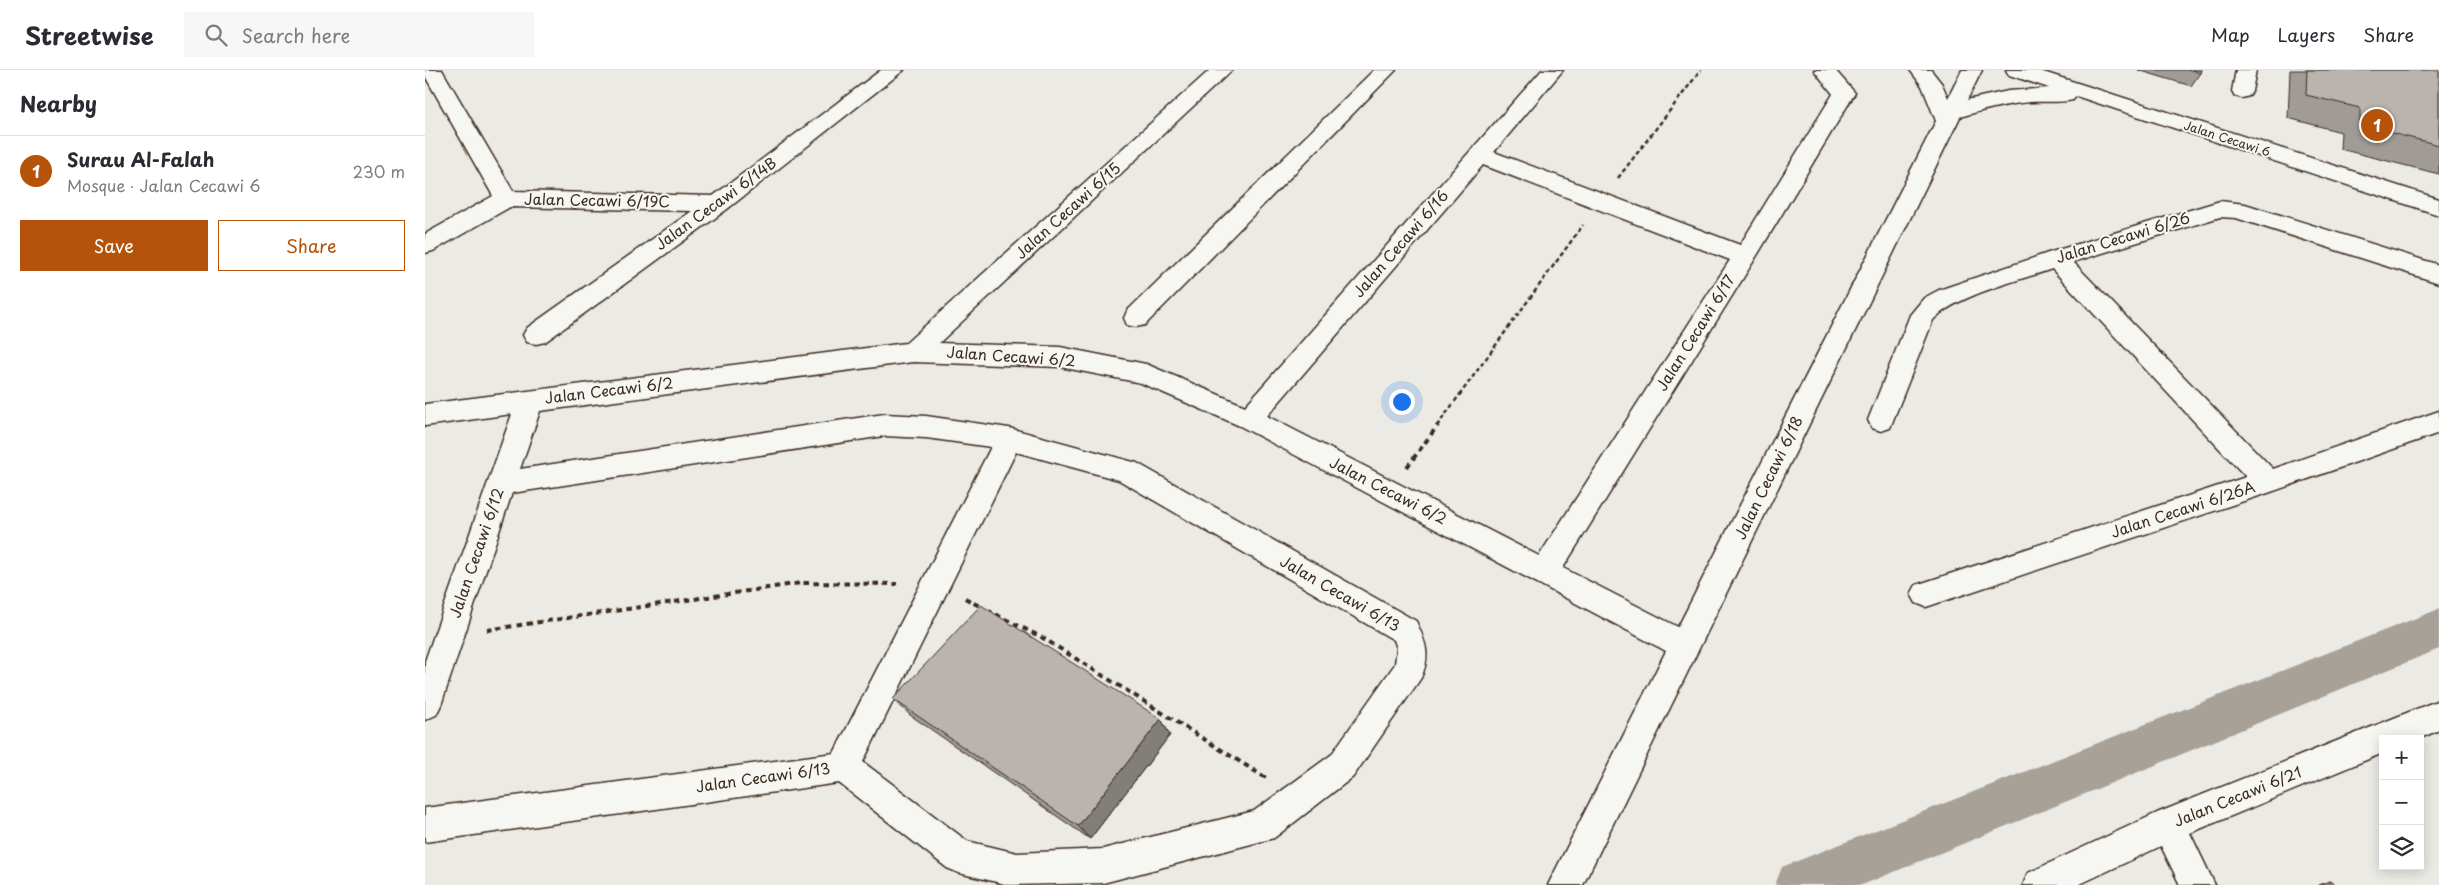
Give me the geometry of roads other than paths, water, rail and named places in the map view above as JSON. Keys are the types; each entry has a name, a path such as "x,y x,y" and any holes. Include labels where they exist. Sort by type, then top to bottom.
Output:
{"street":[{"path":"425,245 506,199 432,70"},
{"name":"Jalan Cecawi 6/14B","path":"536,335 718,204 894,70"},
{"name":"Jalan Cecawi 6/15","path":"913,352 1222,70"},
{"path":"1136,318 1386,70"},
{"name":"Jalan Cecawi 6/16","path":"1249,419 1553,70"},
{"name":"Jalan Cecawi 6/17","path":"1545,572 1745,256 1844,93 1824,70"},
{"path":"1920,70 1932,84 1949,117 1997,98 2023,95 2084,97 2117,103"},
{"name":"Jalan Cecawi 6/18","path":"1565,885 1972,70"},
{"name":"Jalan Cecawi 6","path":"2016,70 2439,207"},
{"path":"2242,92 2246,70"},
{"path":"1479,155 1745,256"},
{"name":"Jalan Cecawi 6/19C","path":"506,199 718,204"},
{"name":"Jalan Cecawi 6/26","path":"1881,420 1919,322 1927,309 1948,296 2056,259 2220,209 2231,208 2439,274"},
{"path":"2056,259 2268,482"},
{"name":"Jalan Cecawi 6/2","path":"425,415 913,352 1060,357 1146,374 1249,419 1686,646"},
{"name":"Jalan Cecawi 6/12","path":"425,705 529,401"},
{"name":"Jalan Cecawi 6/26A","path":"1927,594 2268,482 2439,422"},
{"name":"Jalan Cecawi 6/13","path":"425,825 844,767 959,856 1017,870 1103,866 1262,826 1342,766 1410,668 1412,648 1405,631 1127,471 1009,439 926,427 884,425 501,483"},
{"path":"844,767 1009,439"},
{"name":"Jalan Cecawi 6/21","path":"2039,885 2169,825 2439,716"},
{"path":"2169,825 2198,885"}],"waterway":[{"path":"1800,885 2439,629"}],"place":[{"name":"Surau Al-Falah","path":"2377,125"}]}
